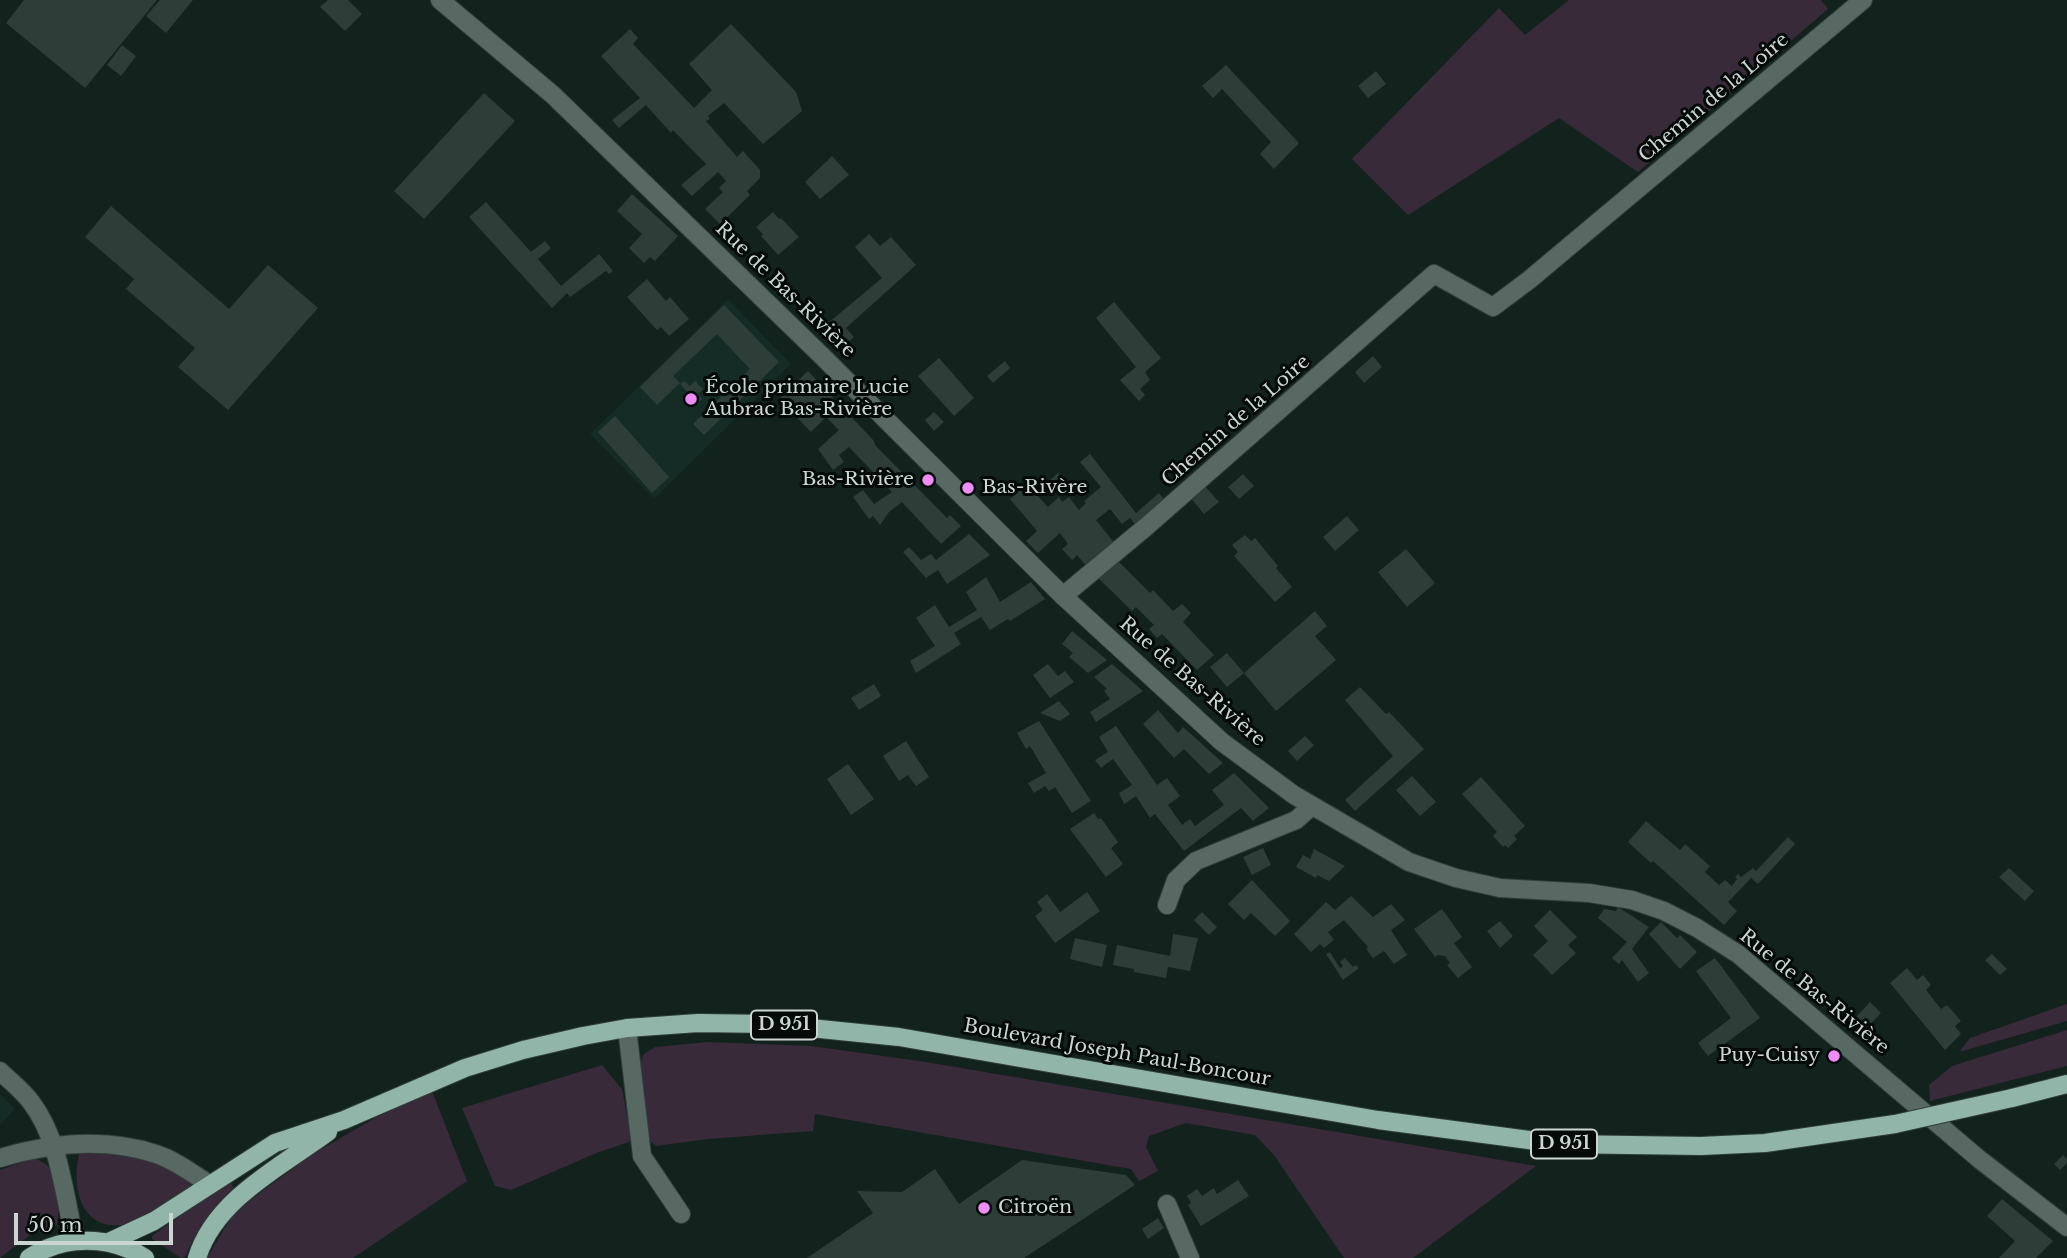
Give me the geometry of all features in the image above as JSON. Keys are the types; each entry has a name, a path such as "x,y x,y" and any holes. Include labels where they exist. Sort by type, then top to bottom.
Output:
{"main road":[{"name":"Boulevard Joseph Paul-Boncour","path":"109,1242 154,1221 275,1143 344,1120 465,1068 523,1050 627,1028 698,1023 771,1024 887,1036 1378,1120 1559,1144 1701,1146 1765,1143 1895,1124 2067,1084"},
{"name":"Boulevard Joseph Paul-Boncour","path":"197,1258 201,1244 219,1218 242,1194 344,1120"},
{"path":"29,1258 42,1250 75,1241 109,1242 145,1258"}],"street":[{"name":"Rue de Bas-Rivière","path":"440,0 553,95 813,346 1063,596 1222,742 1311,806 1409,862 1456,878 1500,888 1589,893 1632,900 1664,911 1697,928 1738,954 1979,1159 2067,1227"},
{"name":"Chemin de la Loire","path":"1063,596 1147,526 1434,274 1493,307 1529,281 1854,3"},
{"path":"1167,905 1177,880 1196,861 1296,820 1311,806"},
{"path":"627,1028 642,1156 681,1213"},
{"path":"0,1072 30,1101 44,1124 53,1147 75,1241"},
{"path":"0,1158 69,1143 126,1147 159,1155 209,1184"},
{"path":"1167,1204 1190,1258"}],"shaded area":[{"path":"1569,0 1821,0 1828,9 1638,172 1559,118 1408,215 1352,159 1499,8 1525,35"},
{"name":"École primaire Lucie Aubrac Bas-Rivière","path":"728,299 791,364 654,499 590,434"},
{"path":"2067,1004 2067,1021 1959,1052 1970,1038"},
{"path":"2067,1030 2067,1066 1930,1101 1929,1085 1952,1066"},
{"path":"708,1042 811,1046 926,1062 1536,1166 1413,1258 1344,1258 1274,1155 1255,1135 1186,1123 1149,1136 1146,1147 1158,1171 1139,1181 1131,1169 815,1114 813,1131 656,1146 647,1138 639,1066 644,1054 655,1047"},
{"path":"602,1065 622,1089 632,1141 599,1152 511,1190 495,1186 462,1108"},
{"path":"432,1091 467,1181 353,1258 207,1258 235,1211 313,1154 375,1118"},
{"path":"0,1094 15,1109 0,1125"},
{"path":"92,1150 131,1152 185,1174 191,1187 135,1222 104,1224 93,1218 85,1209 77,1184 79,1154"},
{"path":"34,1158 49,1167 55,1179 57,1225 30,1235 0,1258 0,1170"},
{"path":"230,1181 234,1189 206,1220 185,1257 181,1258 152,1239 152,1236"}],"building":[{"path":"24,0 157,0 85,88 6,23"},
{"path":"160,0 193,0 166,33 146,16"},
{"path":"328,0 348,0 362,14 345,31 320,7"},
{"path":"731,24 796,92 802,111 763,144 724,103 708,116 710,119 706,121 737,157 743,151 760,170 760,178 747,191 750,195 720,224 705,209 723,192 719,188 726,181 718,172 692,196 681,185 706,164 673,130 671,133 646,105 619,128 612,120 640,98 601,56 630,29 638,38 633,44 694,108 712,90 689,64"},
{"path":"122,45 136,56 121,76 107,65"},
{"path":"1226,65 1299,143 1274,169 1260,154 1271,142 1222,89 1213,98 1202,86"},
{"path":"1376,71 1386,84 1368,98 1358,86"},
{"path":"484,93 515,121 424,219 394,191"},
{"path":"832,156 849,175 820,199 805,182"},
{"path":"632,194 678,236 655,261 650,257 644,263 629,248 642,234 617,211"},
{"path":"486,202 531,252 545,241 551,248 538,259 561,286 599,254 613,271 609,274 606,271 570,297 567,293 552,308 469,217"},
{"path":"111,206 229,309 268,265 318,308 228,410 178,367 195,348 126,289 134,279 85,237"},
{"path":"773,212 799,237 778,255 756,227"},
{"path":"869,234 880,246 891,237 916,265 846,328 854,337 842,348 821,329 882,278 855,247"},
{"path":"647,279 666,301 670,297 689,319 669,336 661,327 657,330 627,297"},
{"path":"1114,302 1161,358 1145,372 1150,380 1140,389 1145,395 1139,401 1120,380 1136,367 1096,318"},
{"path":"804,304 814,314 811,318 800,307"},
{"path":"724,305 779,362 704,435 693,424 750,369 717,334 673,376 680,383 657,405 640,387"},
{"path":"1373,356 1382,367 1364,383 1355,372"},
{"path":"939,358 974,398 954,416 918,376"},
{"path":"1005,361 1010,368 993,383 987,376"},
{"path":"808,371 875,445 947,518 950,515 961,526 941,544 902,502 889,512 880,525 873,516 869,519 853,497 863,490 874,504 892,492 849,447 839,455 844,462 833,470 818,449 839,430 826,417 811,432 779,399"},
{"path":"684,381 690,386 695,381 703,389 698,394 702,399 698,403 680,384"},
{"path":"934,412 944,422 934,431 925,420"},
{"path":"615,416 669,477 652,493 598,432"},
{"path":"1090,454 1136,513 1159,493 1166,502 1135,524 1130,518 1122,524 1110,509 1096,520 1116,545 1088,568 1077,555 1072,560 1062,549 1068,544 1060,533 1038,553 1026,541 1037,531 1010,499 1027,484 1048,507 1059,497 1062,502 1069,497 1079,510 1086,503 1084,501 1101,487 1080,462"},
{"path":"1058,473 1064,480 1055,488 1049,481"},
{"path":"1243,474 1254,486 1239,499 1228,487"},
{"path":"1204,485 1219,502 1204,514 1190,497"},
{"path":"1347,516 1359,530 1335,551 1323,537"},
{"path":"969,534 990,555 947,584 938,570 926,578 903,552 909,547 921,560 931,554 936,560"},
{"path":"1245,535 1251,541 1255,538 1292,587 1275,602 1234,556 1238,552 1232,545"},
{"path":"1406,549 1435,583 1407,607 1378,572"},
{"path":"1115,558 1150,593 1153,590 1173,611 1182,604 1191,613 1183,622 1214,655 1197,670 1162,634 1157,638 1149,629 1154,625 1136,607 1132,611 1095,575"},
{"path":"986,577 1000,602 1031,582 1045,599 990,630 981,617 954,633 961,644 916,673 910,661 935,646 916,618 935,605 949,627 977,610 966,592"},
{"path":"1315,611 1327,626 1315,636 1336,660 1276,711 1244,673"},
{"path":"1072,631 1107,660 1088,673 1069,657 1073,653 1062,644"},
{"path":"1227,653 1244,673 1227,687 1210,667"},
{"path":"1048,664 1058,676 1065,671 1074,682 1050,698 1033,675"},
{"path":"1112,664 1143,691 1096,722 1090,712 1110,699 1104,691 1107,689 1094,677"},
{"path":"1178,668 1189,677 1182,682 1173,674"},
{"path":"874,684 881,696 859,710 851,698"},
{"path":"1360,687 1386,714 1389,712 1424,749 1355,811 1345,800 1393,756 1345,700"},
{"path":"1059,701 1070,714 1060,721 1040,713"},
{"path":"1158,710 1178,733 1183,727 1223,763 1209,774 1184,749 1174,758 1143,724"},
{"path":"1039,721 1091,801 1072,813 1055,787 1049,791 1045,786 1034,793 1028,783 1046,773 1030,746 1026,749 1017,733"},
{"path":"1116,726 1157,785 1167,778 1180,796 1168,805 1182,825 1190,819 1195,826 1224,805 1212,790 1234,773 1269,808 1253,821 1241,808 1184,851 1155,814 1150,818 1136,796 1124,804 1119,793 1132,785 1113,759 1101,768 1095,760 1108,752 1099,737"},
{"path":"1305,736 1314,745 1297,761 1288,751"},
{"path":"906,741 929,777 916,786 908,775 899,781 883,756"},
{"path":"848,764 874,799 851,815 827,779"},
{"path":"1412,776 1436,802 1420,816 1396,790"},
{"path":"1481,777 1525,826 1514,836 1517,839 1508,848 1505,845 1503,847 1493,836 1497,832 1462,794"},
{"path":"1094,813 1098,819 1101,818 1118,842 1111,848 1123,864 1106,877 1070,829"},
{"path":"1646,821 1680,850 1685,844 1710,866 1705,872 1719,885 1725,880 1732,886 1738,874 1741,877 1753,868 1756,871 1788,837 1795,844 1758,884 1751,878 1728,902 1737,911 1724,925 1628,842"},
{"path":"1263,848 1271,865 1252,875 1243,857"},
{"path":"1314,849 1345,866 1329,881 1317,875 1316,878 1296,867 1303,855 1310,859"},
{"path":"2009,868 2034,891 2025,901 1999,877"},
{"path":"1252,880 1290,921 1275,936 1251,913 1244,920 1228,904"},
{"path":"1087,892 1100,911 1055,943 1035,916 1043,910 1037,902 1047,894 1060,912"},
{"path":"1351,896 1373,917 1391,904 1405,920 1391,930 1407,955 1394,964 1384,951 1373,958 1366,949 1368,947 1344,920 1328,932 1334,940 1324,948 1320,944 1311,952 1294,934 1326,902 1335,910"},
{"path":"1618,907 1649,927 1632,949 1649,973 1638,982 1622,960 1619,964 1612,958 1627,942 1598,918 1604,909 1616,911"},
{"path":"1442,909 1462,937 1454,943 1472,967 1458,978 1447,965 1450,963 1445,956 1435,957 1414,929"},
{"path":"1550,910 1577,937 1568,945 1576,953 1552,975 1533,955 1548,941 1534,926"},
{"path":"1202,912 1217,927 1209,935 1194,920"},
{"path":"1500,921 1513,936 1500,948 1487,931"},
{"path":"1661,922 1677,938 1680,935 1697,952 1680,969 1649,934"},
{"path":"1173,934 1198,938 1190,971 1168,967 1166,978 1113,965 1117,945 1170,956"},
{"path":"1075,938 1107,945 1102,967 1070,959"},
{"path":"1330,952 1340,968 1343,966 1340,962 1345,958 1353,967 1356,965 1359,968 1343,980 1326,954"},
{"path":"1992,954 2007,969 2000,975 1985,960"},
{"path":"1715,958 1760,1018 1708,1056 1698,1043 1731,1018 1696,971"},
{"path":"1907,968 1917,980 1923,975 1931,985 1926,990 1941,1009 1947,1005 1961,1021 1955,1026 1961,1034 1945,1050 1890,983"},
{"path":"1870,1002 1881,1013 1865,1030 1854,1019"},
{"path":"2063,1155 2067,1163 2060,1170 2054,1164"},
{"name":"Citroën","path":"1022,1160 1126,1175 1135,1185 1024,1258 807,1258 873,1213 857,1191 902,1192 935,1169 959,1204"},
{"path":"1238,1180 1249,1196 1201,1226 1188,1205 1191,1203 1187,1196 1197,1189 1202,1196 1214,1188 1217,1194"},
{"path":"2002,1199 2053,1241 2036,1258 1999,1258 2015,1241 1987,1216"},
{"path":"1158,1218 1164,1228 1148,1239 1142,1229"}],"place":[{"name":"École primaire Lucie Aubrac Bas-Rivière","path":"691,399"},
{"name":"Bas-Rivière","path":"928,480"},
{"name":"Bas-Rivère","path":"968,488"},
{"name":"Puy-Cuisy","path":"1834,1056"},
{"name":"Citroën","path":"984,1208"}]}
